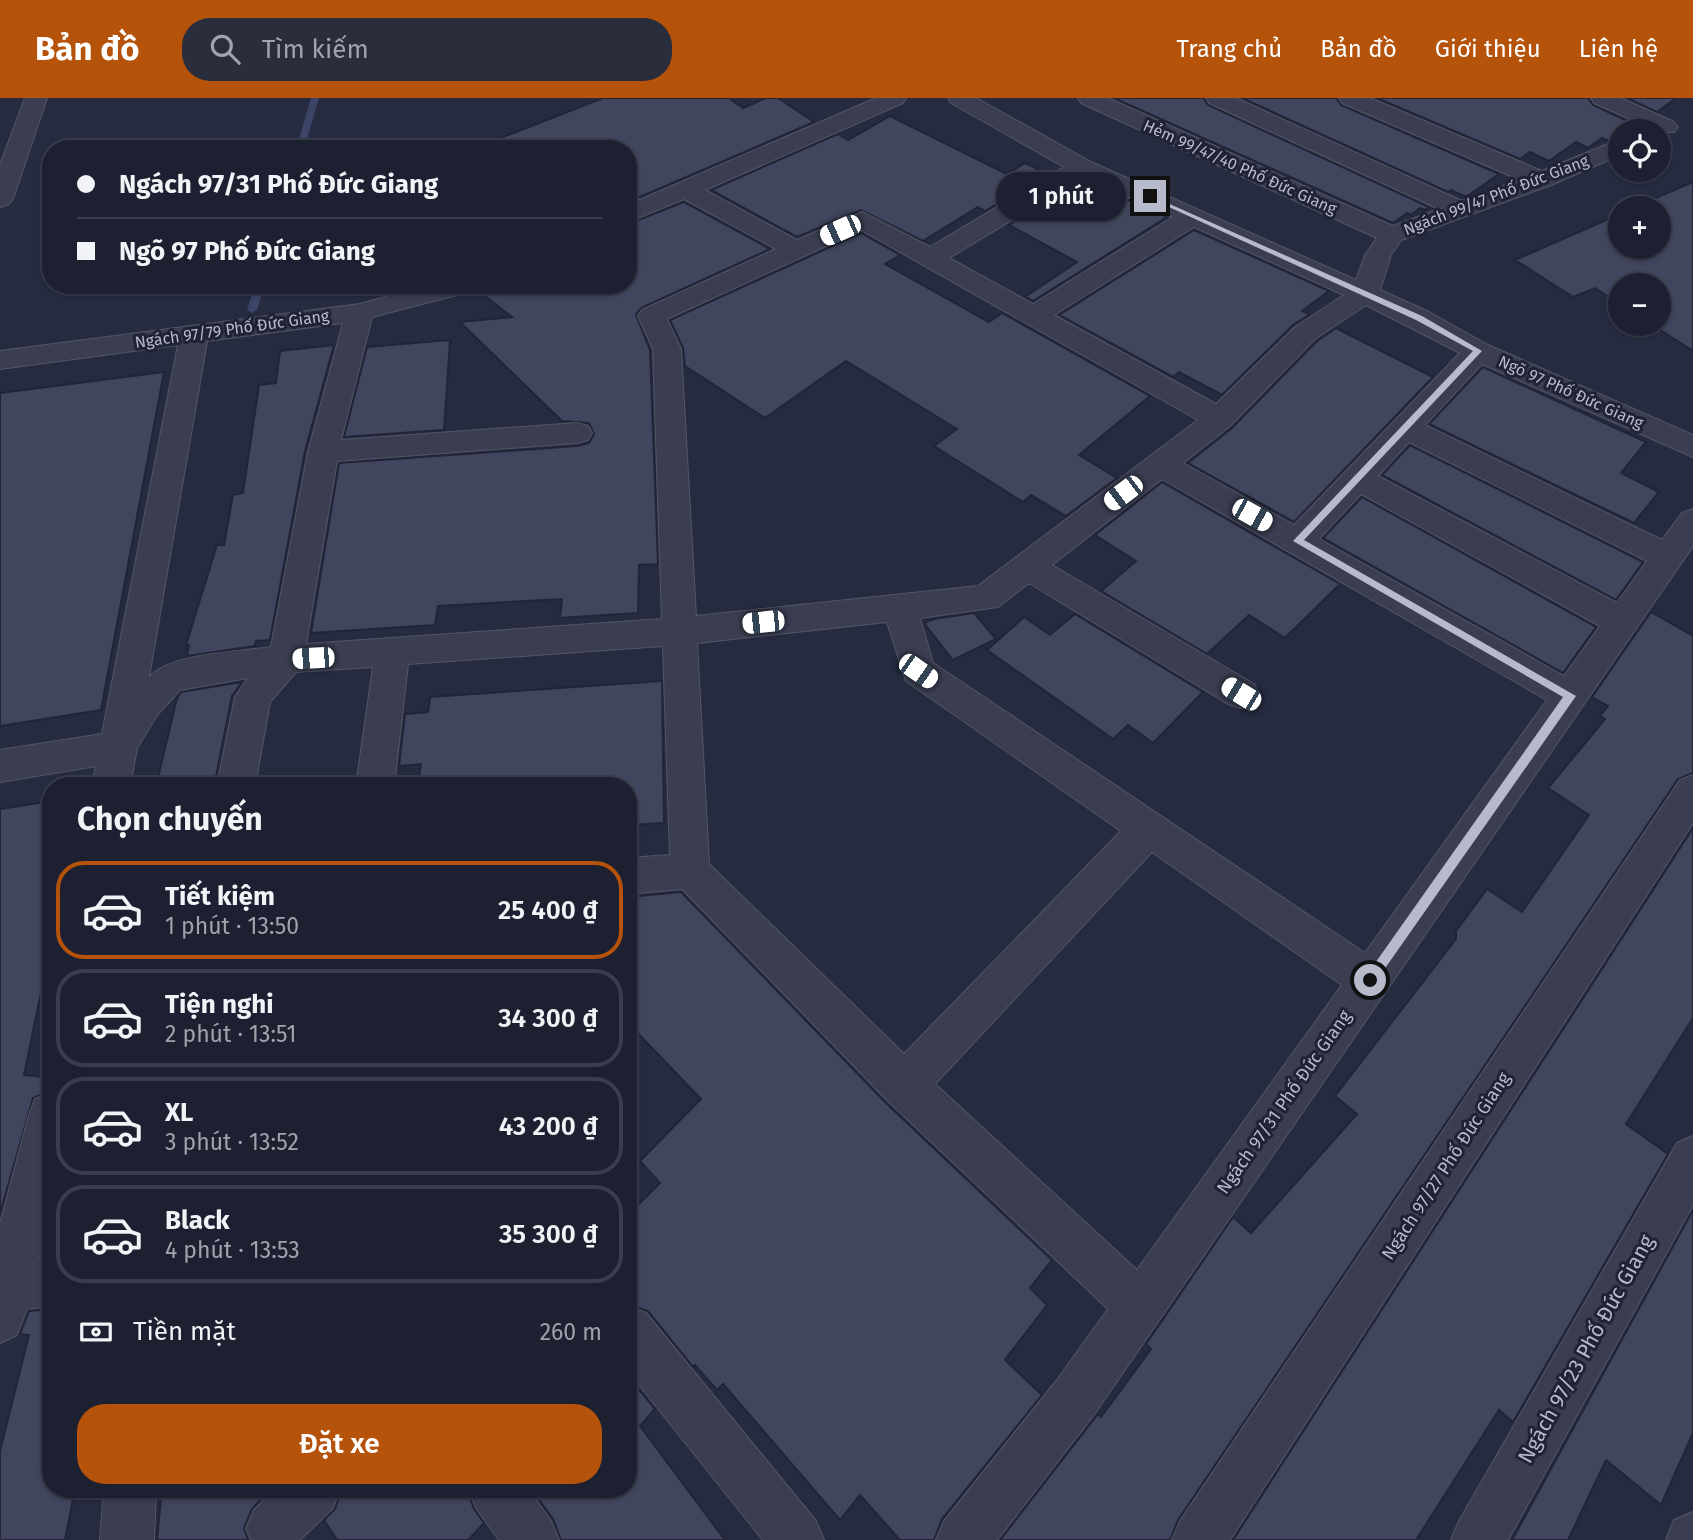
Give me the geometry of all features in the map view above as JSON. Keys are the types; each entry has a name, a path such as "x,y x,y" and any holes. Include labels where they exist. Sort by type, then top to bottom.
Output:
{"street":[{"path":"0,199 36,98"},
{"path":"637,210 895,98"},
{"name":"Ngõ 97 Phố Đức Giang","path":"959,98 1082,167 1366,293 1478,351 1693,447"},
{"name":"Hẻm 99/47/40 Phố Đức Giang","path":"1088,98 1392,235"},
{"path":"1217,98 1459,209"},
{"path":"1350,98 1542,180"},
{"path":"1602,98 1652,119"},
{"name":"Ngách 99/47 Phố Đức Giang","path":"1366,293 1378,255 1392,235 1542,180 1608,151"},
{"path":"930,258 1082,167"},
{"path":"685,189 796,250"},
{"path":"1035,315 1195,215"},
{"path":"1140,1306 904,1086 690,871 667,349 652,316 862,220 1219,419"},
{"path":"0,766 117,747 144,705 169,678 286,659 392,654 681,631 986,598 1219,419 1305,333 1366,293"},
{"name":"Ngách 97/79 Phố Đức Giang","path":"0,360 360,312 428,294"},
{"path":"238,777 253,697 286,659 323,452 360,312"},
{"path":"112,777 194,334"},
{"path":"1298,541 1478,351"},
{"path":"1405,428 1667,557"},
{"path":"323,452 577,433"},
{"path":"1161,464 1570,696"},
{"path":"1357,478 1622,622"},
{"name":"Ngách 97/31 Phố Đức Giang","path":"963,1540 1075,1398 1693,521"},
{"path":"1027,566 1241,694"},
{"path":"900,607 918,671 1370,980"},
{"path":"376,777 392,654"},
{"name":"Ngách 97/27 Phố Đức Giang","path":"1199,1540 1693,791"},
{"path":"904,1086 1148,830"},
{"path":"637,875 690,871"},
{"path":"14,1294 42,1159"},
{"name":"Ngách 97/23 Phố Đức Giang","path":"1478,1540 1693,1159"},
{"path":"637,1342 797,1540"},
{"path":"127,1540 129,1498"},
{"path":"277,1520 303,1498"},
{"path":"502,1498 532,1540"}],"building":[{"path":"603,98 729,98 743,108 766,98 778,98 814,122 637,198 637,140 495,140"},
{"path":"1114,98 1203,98 1208,105 1429,207 1425,210 1420,208 1411,215 1407,213 1393,223"},
{"path":"1242,98 1336,98 1341,105 1499,174 1466,197 1451,190 1448,192"},
{"path":"1377,98 1588,98 1593,105 1623,119 1608,119 1608,141 1602,138 1588,148 1576,142 1549,161 1530,152 1520,159"},
{"path":"1627,98 1676,98 1657,112"},
{"path":"890,116 1007,174 1025,163 1047,174 985,211 978,207 923,241 861,210 797,237 711,190 838,134 848,140"},
{"path":"1693,182 1693,351 1670,336 1671,273 1608,273 1608,296 1595,288 1573,297 1515,260 1608,219 1608,259 1671,259 1671,196 1661,196"},
{"path":"1079,183 1085,186 1089,183 1167,217 1033,301 1025,297 1077,262 1009,225"},
{"path":"684,202 770,249 641,308 636,315 650,350 658,564 639,565 638,613 560,618 562,599 438,606 435,625 311,633 339,463 589,443 594,434 589,423 562,421 460,322 512,317 482,294 637,294 637,220"},
{"path":"1194,230 1329,291 1302,311 1309,315 1293,325 1222,395 1179,372 1173,377 1059,315"},
{"path":"861,233 900,255 885,264 989,322 1002,313 1150,396 1079,455 1117,478 1066,516 1031,495 1023,502 934,446 957,429 846,361 765,418 685,366 683,348 670,320"},
{"path":"1336,328 1433,377 1294,522 1188,463 1232,428 1317,341"},
{"path":"450,340 444,430 344,437 367,347"},
{"path":"334,345 305,451 270,640 256,641 255,646 187,656 189,645 186,645 217,545 224,545 233,495 243,493 259,385 276,383 280,351"},
{"path":"1483,367 1646,442 1621,473 1659,492 1634,523 1429,424"},
{"path":"164,372 101,710 0,726 0,393"},
{"path":"1410,445 1643,562 1616,600 1382,475"},
{"path":"1162,482 1340,584 1285,638 1249,615 1207,654 1101,591 1136,561 1095,535"},
{"path":"1362,497 1596,627 1563,673 1323,538"},
{"path":"1651,612 1693,636 1693,773 1678,779 1178,1520 1170,1540 1000,1540 1098,1414 1101,1417 1151,1349 1146,1344 1233,1217 1251,1233 1357,1114 1335,1096 1456,939 1456,931 1487,889 1522,912 1589,815 1548,788 1605,719 1600,716 1608,706 1592,697"},
{"path":"974,613 996,639 953,660 924,623"},
{"path":"1075,614 1203,692 1153,743 1128,725 1113,739 987,650 1024,617 1050,635"},
{"path":"662,681 664,823 637,824 637,777 419,777 421,764 399,766 405,714 428,712 430,697"},
{"path":"242,682 232,696 216,777 158,777 177,698 181,692"},
{"path":"42,802 42,988 24,1075 42,1077 42,1094 33,1098 0,1214 0,809"},
{"path":"1693,828 1693,1018 1626,1124 1668,1154 1513,1422 1499,1410 1416,1540 1233,1540"},
{"path":"681,892 886,1103 1052,1260 1030,1288 1047,1305 1005,1360 1042,1395 942,1519 934,1540 900,1540 860,1495 840,1520 723,1384 717,1390 695,1365 693,1367 648,1311 637,1307 637,1206 660,1183 640,1161 701,1099 637,1032 637,896"},
{"path":"1693,1210 1693,1433 1661,1505 1606,1460 1568,1540 1512,1540"},
{"path":"42,1310 42,1498 73,1498 65,1540 0,1540 0,1451 29,1335 20,1334 29,1311"},
{"path":"637,1387 655,1409 640,1426 725,1540 561,1540 553,1519 538,1498 637,1498"},
{"path":"161,1498 262,1498 252,1509 244,1528 248,1540 157,1540"},
{"path":"339,1498 470,1498 484,1523 468,1540 337,1540 324,1520 335,1509"}],"waterway":[{"path":"303,140 315,98"},
{"path":"252,310 257,294"}],"route":[{"path":"1150,196 1419,318 1478,351 1298,541 1570,696 1370,980"}]}
